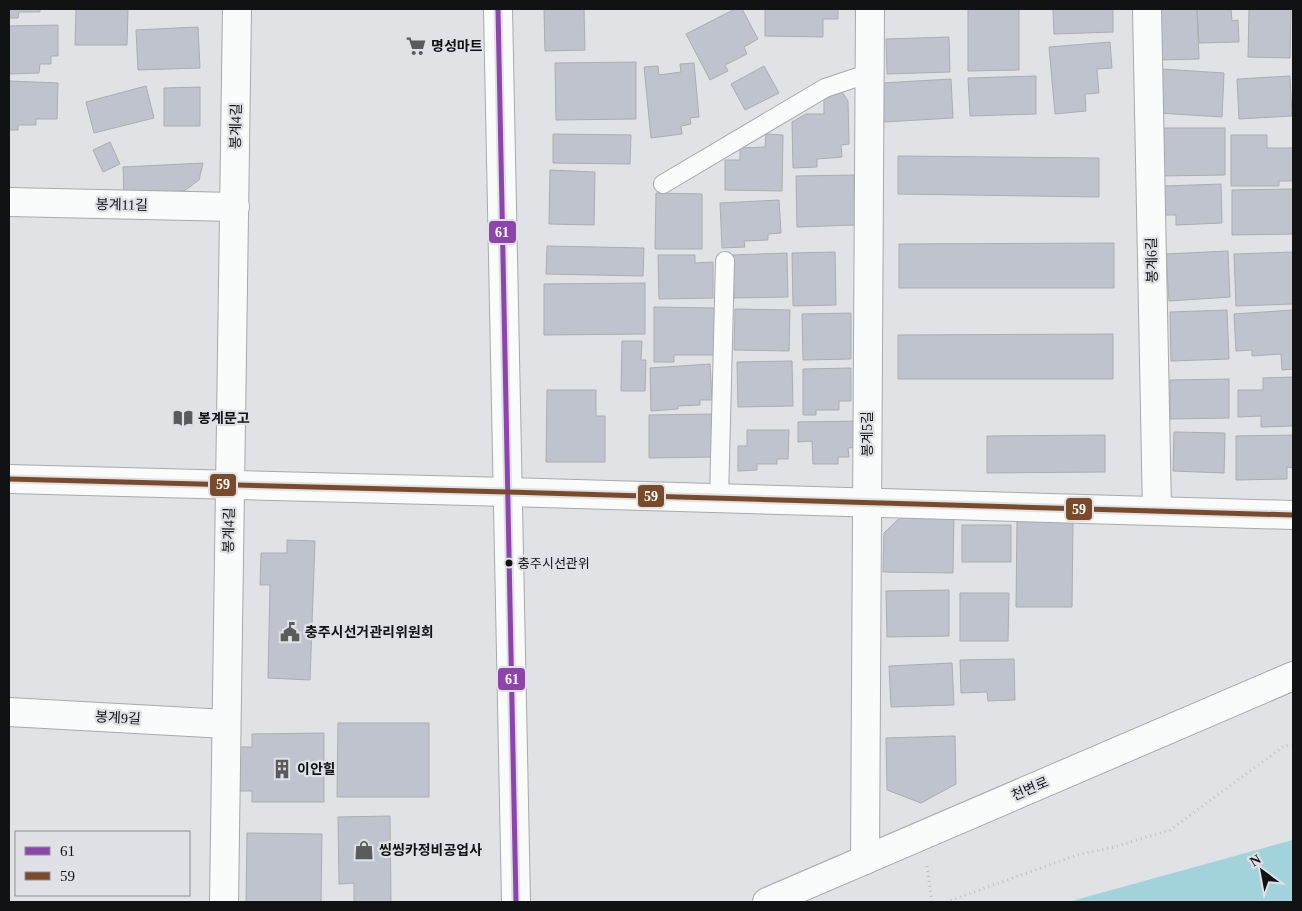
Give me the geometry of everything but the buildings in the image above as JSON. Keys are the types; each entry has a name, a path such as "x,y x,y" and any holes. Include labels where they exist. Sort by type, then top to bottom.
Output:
{"street":[{"name":"봉계4길","path":"224,902 237,9"},
{"path":"498,9 516,902"},
{"name":"봉계5길","path":"865,860 870,9"},
{"name":"봉계6길","path":"1147,9 1156,511"},
{"name":"봉계11길","path":"9,202 235,207"},
{"path":"9,479 1293,515"},
{"name":"천변로","path":"768,902 1293,676"},
{"name":"봉계9길","path":"9,712 226,724"}],"lane":[{"path":"663,184 825,88 870,73"},
{"path":"719,499 725,260"}],"path":[{"path":"946,902 1077,855 1114,847 1170,830 1284,746 1293,745"}],"water":[{"path":"1293,840 1293,901 1291,902 1068,902"}],"transit line":[{"name":"61","path":"498,9 516,902"},
{"name":"59","path":"9,479 1293,515"}],"place":[{"name":"명성마트","path":"416,46"},
{"name":"봉계문고","path":"183,418"},
{"name":"충주시선관위","path":"509,563"},
{"name":"충주시선거관리위원회","path":"290,632"},
{"name":"이안힐","path":"282,769"},
{"name":"씽씽카정비공업사","path":"364,850"}]}
